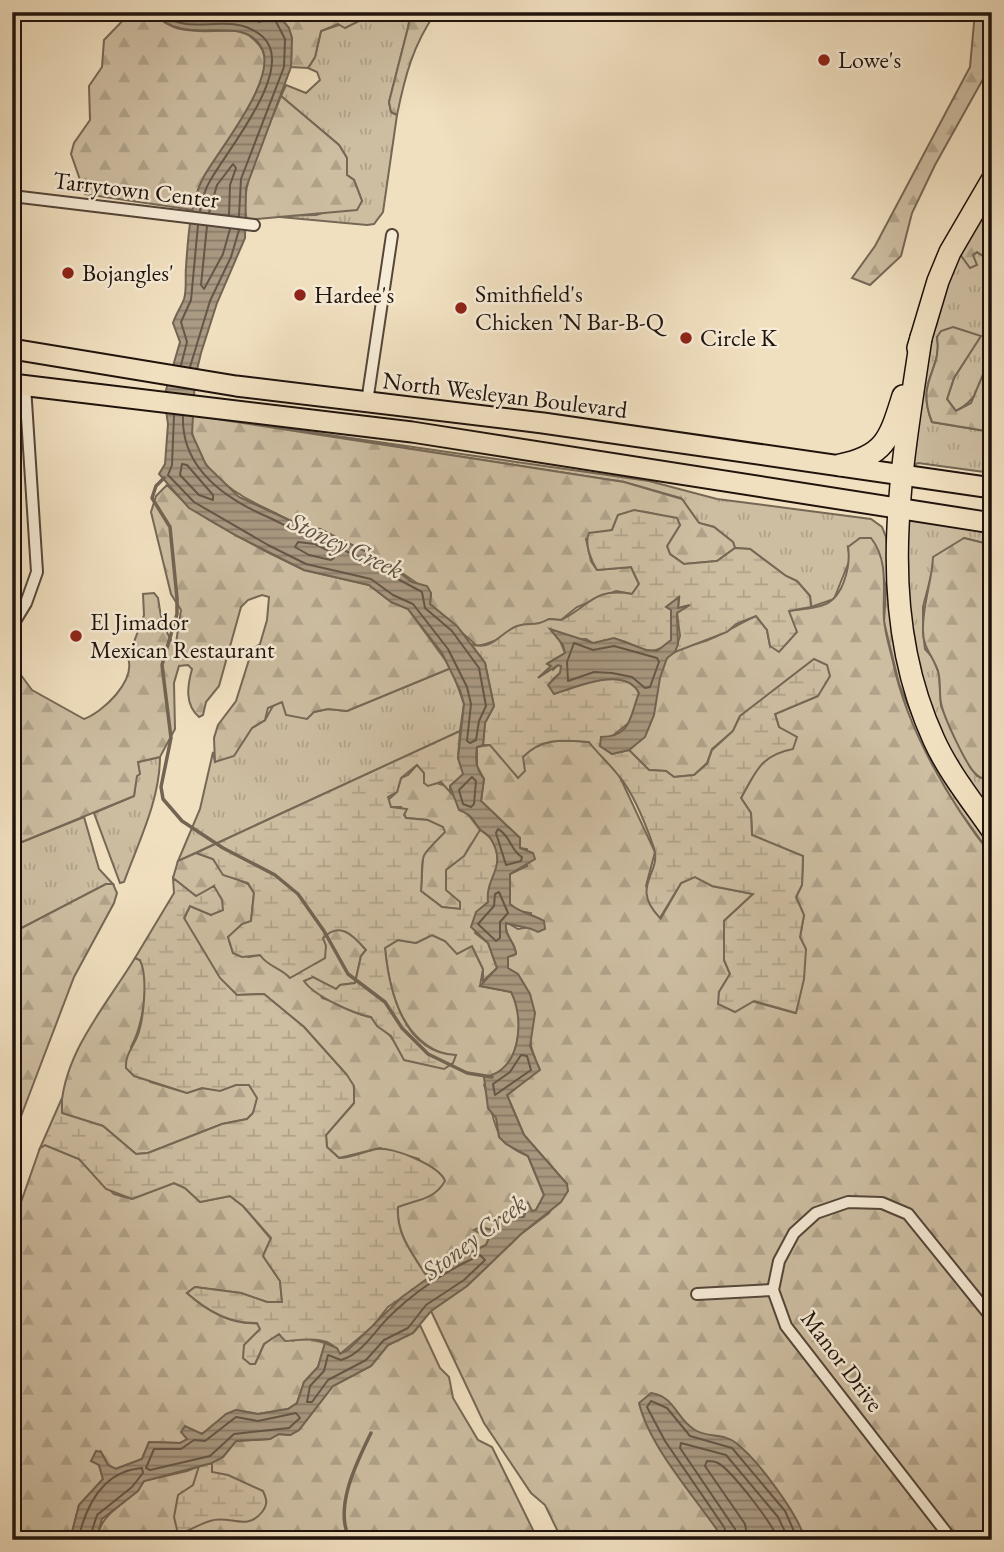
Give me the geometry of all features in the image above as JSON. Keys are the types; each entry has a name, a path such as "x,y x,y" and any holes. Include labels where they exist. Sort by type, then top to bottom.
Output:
{"highway":[{"path":"839,465 862,461 882,447 896,418 950,253 992,180"},
{"path":"921,338 897,506 899,596 912,680 926,722 944,759 992,830"},
{"name":"North Wesleyan Boulevard","path":"12,349 236,386 543,423 901,472 992,488"},
{"name":"North Wesleyan Boulevard","path":"19,385 234,410 540,451 992,523"},
{"path":"540,451 543,423"}],"street":[{"name":"Tarrytown Center","path":"12,197 254,225"},
{"path":"367,402 392,235"},
{"path":"12,626 26,603 37,572 19,385"},
{"path":"697,1294 773,1290 779,1261 794,1233 816,1213 848,1202 882,1203 908,1214 992,1318"},
{"name":"Manor Drive","path":"773,1290 786,1326 951,1540"}],"green space":[{"path":"131,12 153,12 172,26 192,31 242,32 255,41 264,53 265,65 256,93 197,193 193,210 85,194 71,154 74,143 90,120 89,86 102,67 104,40"},
{"path":"276,12 377,12 345,28 338,24 321,31 315,57 308,68 291,67 288,31"},
{"path":"377,12 412,12 389,102 391,112 397,115 383,212 374,224 367,225 269,216 316,215 362,201 354,180 347,175 347,158 339,145 281,96 286,85 306,93 320,80 317,72 308,68 315,57 321,31"},
{"path":"412,12 436,12 411,61 397,115 391,112 389,102"},
{"path":"975,12 988,12 992,16 992,63 935,165 912,213 901,256 870,285 852,278 875,246 970,67"},
{"path":"281,96 339,145 347,158 347,175 354,180 362,201 357,210 247,220 245,206 250,174"},
{"path":"992,192 992,262 977,252 973,255 977,265 970,268 957,250"},
{"path":"957,250 973,255 977,252 992,262 993,323 988,365 982,384 971,399 956,411 947,399 954,378 980,336 937,337 938,348 926,396 932,422 992,432 992,473 918,463 910,467 928,343"},
{"path":"953,327 981,336 954,378 947,399 956,411 971,403 992,353 992,432 932,422 926,396 938,348 937,337 941,331"},
{"path":"191,415 649,481 717,499 871,519 882,527 886,537 901,658 992,840 992,856 941,785 899,684 884,622 886,588 882,572 848,547 850,559 834,599 811,607 810,596 797,581 750,549 735,548 733,542 714,527 699,523 681,498 624,482"},
{"path":"191,415 624,482 682,499 699,523 714,527 733,542 735,548 717,561 684,564 670,554 667,546 680,525 650,513 618,515 612,530 586,539 591,561 597,570 631,567 639,584 632,594 616,591 577,607 561,620 549,619 522,627 477,646 430,604 431,593 395,568 320,529 300,524 254,503 226,485 204,462 197,448"},
{"path":"167,485 184,502 209,520 265,551 304,570 369,585 391,602 408,609 451,668 347,711 328,709 314,712 307,719 286,715 282,702 268,708 265,720 252,728 234,756 215,762 214,738 218,725 236,701 252,650 260,644 267,620 269,597 262,595 248,600 241,607 219,686 206,702 203,715 199,717 191,707 188,695 192,669 188,665 179,666 174,683 175,729 160,757 138,762 140,774 137,776 134,796 12,846 12,663 32,690 84,719 100,710 123,686 129,667 128,658 144,615 143,594 154,593 158,598 162,623 172,642 176,643 181,610 171,594 151,512 156,496"},
{"path":"634,510 677,518 680,525 667,546 670,554 684,564 717,561 735,548 750,549 797,581 810,596 811,607 789,611 797,632 779,652 770,646 767,630 756,616 736,624 727,632 675,652 680,636 677,613 686,606 678,609 679,599 667,607 671,610 671,641 663,647 650,651 615,639 593,643 586,639 560,641 565,653 548,663 553,670 558,665 562,666 560,673 553,679 566,690 615,679 633,685 639,693 631,721 600,746 612,754 629,750 649,770 666,771 674,777 694,775 707,764 712,750 733,731 740,716 814,659 827,665 830,676 818,696 775,714 779,727 797,737 793,749 766,760 741,798 751,813 752,835 803,856 802,885 796,897 804,915 800,937 806,949 804,979 796,1013 754,1001 735,1012 718,1004 719,992 730,974 724,960 724,921 753,894 712,886 695,877 681,883 660,918 647,897 648,881 655,857 643,820 624,782 589,742 554,741 538,746 523,757 525,771 518,778 490,745 483,745 485,723 494,706 485,663 471,644 479,646 491,643 517,626 549,619 561,620 600,595 632,594 639,584 631,567 597,570 587,542 589,533 612,530 618,515"},
{"path":"905,515 992,530 992,545 964,538 932,572 923,607 923,632 925,649 933,658 939,674 941,706 970,767 977,776 992,781 992,822 936,732 909,628"},
{"path":"860,538 871,538 881,557 885,630 908,713 946,789 992,856 992,1540 562,1540 545,1505 531,1493 484,1423 431,1311 467,1286 521,1234 549,1213 567,1184 524,1135 507,1095 515,1089 535,1058 531,1046 525,987 519,977 508,968 507,957 516,954 506,922 518,929 530,927 531,913 518,911 510,904 510,874 527,866 527,849 520,848 520,838 481,801 484,779 477,766 477,747 490,745 523,757 538,746 554,741 589,742 619,775 655,852 646,886 661,918 681,883 695,876 712,886 753,894 724,921 724,960 730,974 719,992 795,1013 804,915 796,897 802,885 803,857 752,835 751,813 741,798 758,767 775,752 779,727 775,714 818,696 740,716 733,731 712,749 707,763 694,775 674,777 666,771 649,770 629,750 641,739 648,727 657,680 671,654 716,637 756,616 767,630 770,646 789,611 823,605 836,596 847,572 848,547"},
{"path":"964,538 992,545 992,781 980,777 973,770 956,741 941,703 938,671 923,637 924,612 933,557"},
{"path":"451,668 464,704 460,731 178,861 200,809 213,752 215,762 236,749 252,728 265,720 274,704 282,702 285,707 314,712 328,709 347,711"},
{"path":"460,731 458,758 464,774 450,786 450,792 441,782 428,786 424,783 424,773 417,765 401,778 397,792 388,797 391,807 407,809 404,815 406,818 428,820 443,827 445,832 423,857 421,891 442,907 460,909 460,902 446,890 446,870 464,856 480,830 491,839 496,850 496,878 475,933 488,943 497,968 483,981 483,969 472,946 457,954 445,941 432,935 416,943 398,940 385,948 395,1000 411,1031 423,1043 438,1052 456,1055 453,1063 444,1069 404,1060 391,1036 377,1026 371,1017 335,1004 316,993 304,981 313,977 336,989 340,985 355,983 361,956 366,950 346,932 341,930 329,933 323,938 326,946 325,958 290,978 260,955 242,957 233,953 228,937 242,924 251,921 254,893 248,883 223,875 213,859 196,853"},
{"path":"160,757 156,789 142,837 124,882 120,883 94,813 134,796 138,762"},
{"path":"417,765 437,783 446,786 480,830 460,909 442,907 421,891 423,855 432,844 428,820 406,818 401,807 391,807 387,801 397,792 401,778"},
{"path":"84,817 99,869 113,884 106,884 12,933 12,846"},
{"path":"196,853 213,859 226,874 248,884 254,893 251,921 228,937 233,953 249,957 260,955 283,969 299,969 325,958 323,938 330,931 339,928 355,937 366,950 361,956 355,983 340,985 336,990 313,977 322,998 371,1017 389,1034 401,1053 413,1062 448,1055 419,1039 408,1027 394,997 385,948 398,940 416,943 432,935 445,941 472,946 483,969 480,986 512,992 518,1010 519,1030 511,1059 484,1085 500,1135 515,1150 528,1156 544,1195 536,1210 532,1212 526,1207 524,1217 510,1217 492,1230 480,1227 475,1230 489,1238 486,1245 462,1256 433,1276 425,1274 405,1242 398,1216 398,1206 407,1203 419,1159 380,1148 339,1158 327,1147 326,1135 354,1103 347,1075 304,1027 264,994 237,995 220,979 184,919 190,906 211,915 214,886 197,897 173,878 178,861"},
{"path":"173,878 196,896 214,886 222,900 223,910 211,915 190,906 184,918 220,978 237,995 264,994 304,1027 354,1086 354,1103 326,1135 327,1147 339,1158 377,1149 393,1151 425,1163 445,1181 431,1195 398,1207 399,1226 406,1242 425,1274 433,1276 388,1307 372,1327 340,1354 330,1343 308,1339 285,1341 279,1334 264,1344 255,1364 250,1364 243,1358 244,1345 260,1329 257,1323 237,1321 219,1315 187,1293 195,1287 241,1293 267,1302 282,1302 280,1281 263,1256 271,1238 243,1206 230,1196 200,1202 185,1188 174,1183 132,1199 106,1189 79,1159 45,1145 40,1148 62,1098 62,1113 103,1126 136,1154 148,1153 222,1124 247,1119 253,1113 257,1098 249,1085 236,1085 220,1091 202,1088 187,1093 134,1076 126,1068 128,1056 137,1037 144,998 142,967 140,960 135,958 174,893"},
{"path":"106,884 113,884 117,893 114,903 74,977 12,1140 12,933"},
{"path":"135,958 140,960 143,969 145,991 139,1028 131,1047 150,1082 187,1093 202,1088 220,1090 235,1085 249,1085 258,1098 253,1113 247,1119 222,1124 148,1153 136,1154 103,1126 61,1113 63,1091 77,1051"},
{"path":"45,1145 79,1159 114,1194 132,1199 174,1183 185,1188 200,1202 230,1196 243,1206 271,1239 263,1256 280,1281 282,1302 267,1302 241,1293 195,1287 187,1293 202,1305 228,1319 257,1323 260,1328 255,1364 264,1344 279,1334 293,1341 301,1337 325,1343 318,1367 304,1382 297,1403 288,1409 258,1414 236,1410 226,1414 210,1430 180,1443 149,1442 142,1459 115,1469 108,1465 101,1452 99,1465 103,1479 79,1505 70,1540 12,1540 12,1228 40,1148"},
{"path":"420,1325 440,1368 449,1377 453,1398 478,1440 492,1447 538,1540 96,1540 104,1520 144,1481 187,1471 223,1457 236,1441 270,1439 279,1434 290,1435 299,1430 333,1386 371,1366 388,1345 413,1333"},
{"path":"212,1463 212,1472 228,1475 263,1491 265,1507 250,1521 217,1519 178,1534 174,1517 178,1495 193,1485 199,1466"}],"water":[{"name":"Stoney Creek","path":"153,12 276,12 289,28 292,38 291,67 246,188 245,238 217,303 201,353 195,378 192,434 206,465 239,497 306,528 320,529 383,560 412,582 427,586 431,593 430,604 457,626 485,663 494,706 485,723 483,745 477,747 477,764 484,779 481,801 520,838 520,848 533,853 535,859 510,874 510,904 544,921 545,929 538,932 506,923 516,954 508,957 508,968 518,974 530,994 535,1013 530,1046 540,1070 507,1095 524,1135 567,1184 568,1191 561,1202 521,1234 467,1286 431,1311 413,1333 388,1345 371,1366 333,1386 299,1430 290,1435 279,1434 270,1439 236,1441 223,1457 212,1463 144,1481 138,1491 102,1519 96,1540 70,1540 79,1505 103,1479 99,1465 91,1461 96,1451 101,1452 108,1465 116,1469 142,1459 149,1442 180,1443 187,1439 181,1432 185,1426 202,1434 226,1414 236,1410 258,1414 288,1409 297,1403 304,1382 318,1367 325,1343 337,1348 340,1354 348,1350 402,1297 446,1265 486,1245 489,1238 474,1230 480,1227 492,1230 502,1218 524,1217 528,1203 532,1211 536,1210 544,1195 528,1156 499,1137 496,1118 488,1108 484,1077 496,1073 506,1065 512,1055 517,1043 518,1016 511,992 480,986 497,968 488,943 471,927 476,912 488,902 497,857 490,837 469,815 459,810 450,786 463,774 458,758 464,704 442,653 408,609 391,602 369,585 304,570 237,536 189,508 159,474 165,464 168,424 164,397 180,342 173,323 185,295 189,233 195,198 203,178 256,93 264,58 260,45 250,36 225,30 180,28 166,23"},
{"path":"679,597 678,608 690,605 677,613 678,644 675,652 667,658 660,678 654,715 645,737 629,750 612,754 600,746 601,737 611,736 624,729 639,693 623,680 612,679 587,683 554,694 548,685 560,673 561,666 558,665 538,678 551,666 547,664 565,653 563,645 550,629 593,643 614,638 646,650 657,651 671,640 671,610 666,607"},
{"path":"651,1393 665,1398 695,1430 731,1440 745,1451 786,1503 805,1540 724,1540 653,1438 639,1403"}],"waterway":[{"path":"164,478 156,486 152,498 170,527 177,614 162,665 171,738 161,787 163,799 182,821 223,848 275,875 298,894 324,931 348,974 385,1002 402,1028 428,1054 467,1073 492,1077"},
{"path":"350,1540 345,1527 345,1500 354,1471 371,1433"}],"place":[{"name":"Lowe's","path":"824,60"},
{"name":"Bojangles'","path":"68,273"},
{"name":"Hardee's","path":"300,295"},
{"name":"Smithfield's Chicken 'N Bar-B-Q","path":"461,308"},
{"name":"Circle K","path":"686,338"},
{"name":"El Jimador Mexican Restaurant","path":"76,636"}]}
